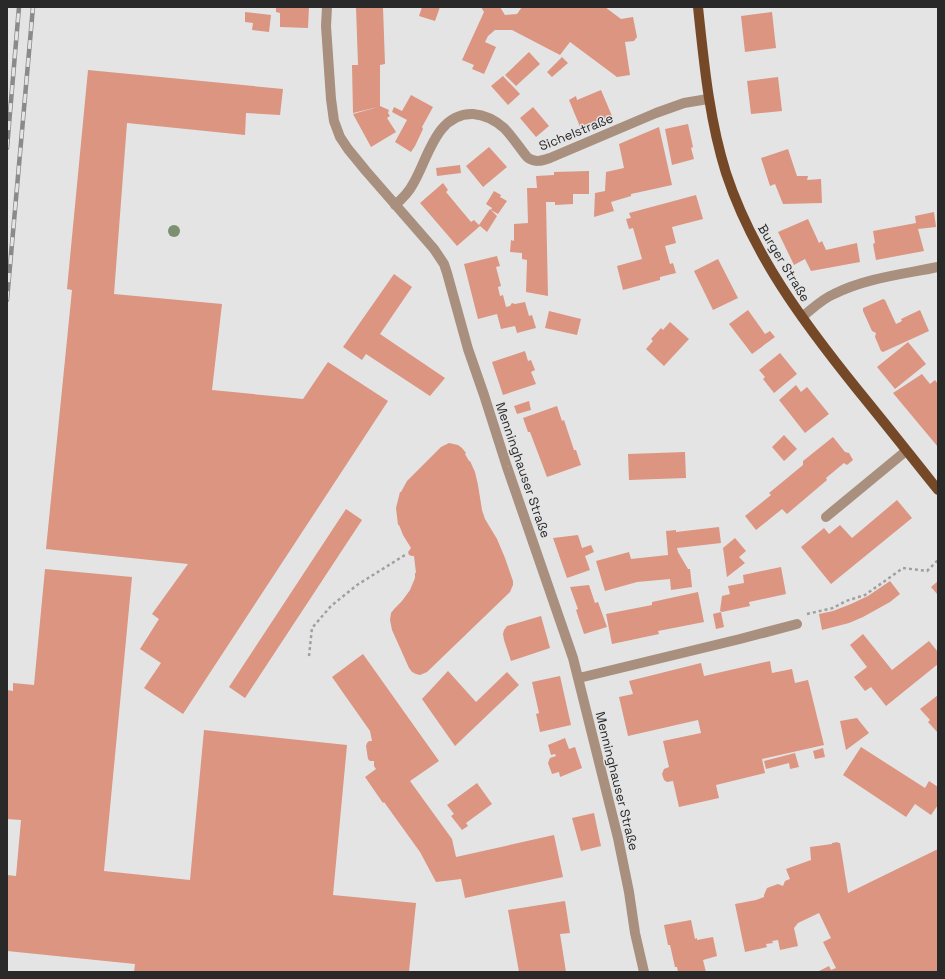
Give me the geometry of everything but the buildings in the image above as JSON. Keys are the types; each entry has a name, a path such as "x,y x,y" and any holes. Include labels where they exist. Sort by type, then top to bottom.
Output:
{"main road":[{"name":"Burger Straße","path":"698,7 708,99 715,132 731,187 755,241 772,272 822,345 938,490"}],"street":[{"name":"Menninghauser Straße","path":"327,7 326,26 331,99 334,121 337,130 348,149 434,249 444,264 468,349 507,467 565,631 579,678 619,844 629,892 635,933 644,972"},
{"name":"Sichelstraße","path":"395,205 413,185 436,137 447,124 460,116 469,114 492,119 504,128 530,160 539,161 550,158 656,113 684,103 708,99"},
{"path":"802,317 826,298 855,286 880,279 938,267"},
{"path":"826,517 906,451"},
{"path":"579,678 797,624"}],"path":[{"path":"309,656 312,628 331,606 357,585 405,555"},
{"path":"797,624 794,617 833,608 846,601 864,595 903,568 927,571 938,560"}],"railway":[{"path":"7,148 19,7"},
{"path":"7,300 33,7"}]}
